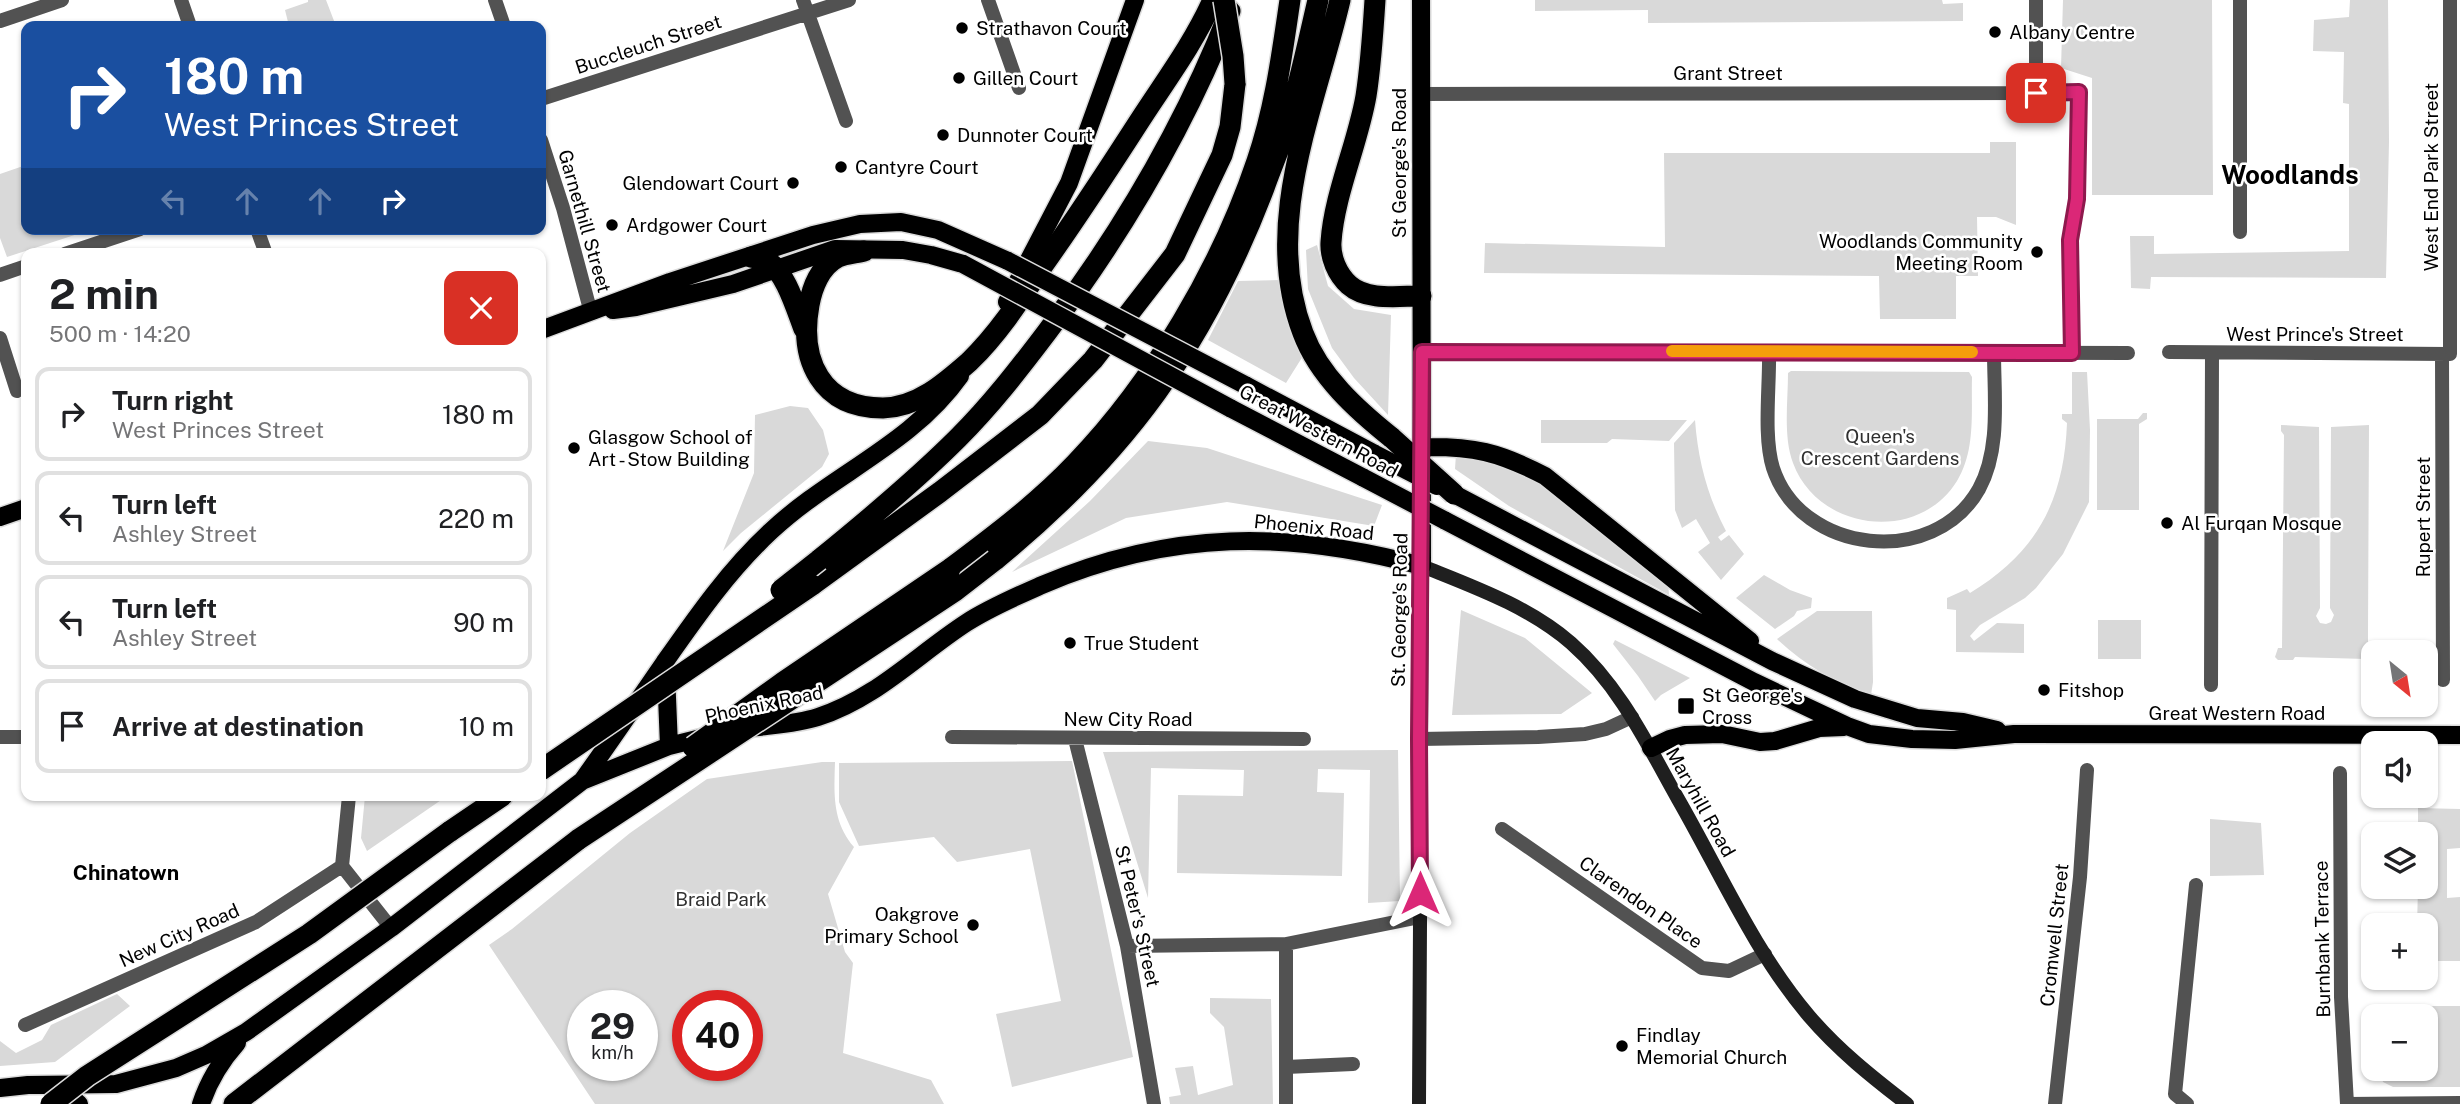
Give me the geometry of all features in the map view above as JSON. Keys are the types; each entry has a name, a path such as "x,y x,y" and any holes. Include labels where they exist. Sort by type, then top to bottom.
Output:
{"highway":[{"path":"765,262 792,295 805,331 810,361 821,380 834,393 870,407 899,406 913,402 943,384 972,359 1013,310 1191,44 1213,0"},
{"path":"546,766 811,585 929,500 1040,415 1093,360 1175,254 1222,155 1230,127 1235,83 1224,0"},
{"path":"601,728 819,560 917,478 1000,392 1067,306 1127,216 1207,66 1234,0"},
{"path":"234,1104 579,839 686,752 1003,530 1077,462 1128,401 1184,318 1219,251 1257,161 1276,87 1290,0"},
{"path":"579,839 956,591 1073,492 1113,449 1147,407 1201,326 1245,236 1286,129 1318,0"},
{"path":"1340,0 1292,189 1287,229 1288,268 1293,299 1303,333 1319,363 1364,416 1454,494"},
{"path":"1375,0 1366,96 1339,200 1331,252 1342,278 1360,292 1373,295 1421,296"},
{"path":"805,331 811,292 821,272 837,257 864,251"},
{"path":"54,1095 309,934 495,801"}],"main road":[{"path":"582,781 719,587 750,552 804,504 910,430 939,403 972,359 1021,277 1069,183 1135,0"},
{"name":"St George's Road","path":"1421,0 1422,327"},
{"name":"Great Western Road","path":"765,262 838,228 881,222 919,225 938,230 972,243 1772,661 1855,699 1900,715 1963,722 2014,734"},
{"name":"Great Western Road","path":"765,262 835,249 903,250 963,264 1230,408 1773,692 1869,734 1955,740 2014,734 2460,735"},
{"path":"546,328 591,313 631,295 765,262"},
{"name":"St. George's Road","path":"1422,327 1422,566"},
{"path":"1422,447 1479,449 1508,458 1545,476 1772,661"},
{"path":"0,517 21,510"},
{"name":"Phoenix Road","path":"0,1088 54,1095 145,1078 205,1055 246,1032 391,928 582,781 669,746 735,730 816,718 846,706 910,665 967,622 1062,577 1135,553 1208,542 1277,540 1371,553 1422,566"},
{"path":"666,662 669,746"},
{"path":"1651,748 1685,735 1722,734 1760,742 1819,729 1847,726"},
{"name":"Phoenix Road","path":"201,1104 219,1063 246,1032"},
{"path":"54,1095 79,1104"}],"street":[{"path":"0,20 62,0"},
{"path":"181,0 188,21"},
{"path":"495,0 502,21"},
{"name":"Buccleuch Street","path":"546,97 805,7 849,0"},
{"path":"988,0 1019,88"},
{"path":"2036,0 2036,93"},
{"path":"2240,0 2240,233"},
{"name":"West End Park Street","path":"2450,0 2451,354"},
{"path":"805,7 846,121"},
{"name":"Grant Street","path":"1420,93 2079,92 2077,199 2070,240 2072,353"},
{"name":"Garnethill Street","path":"546,155 591,313"},
{"path":"83,248 122,235"},
{"path":"0,275 21,268"},
{"path":"0,338 17,391"},
{"path":"1769,351 1769,443 1774,469 1782,488 1802,512 1820,526 1855,540 1881,542 1919,536 1941,526 1963,509 1979,488 1987,469 1993,436 1994,352"},
{"path":"1422,352 2128,353"},
{"name":"West Prince's Street","path":"2169,352 2451,354"},
{"path":"2211,685 2212,353"},
{"name":"Rupert Street","path":"2442,680 2451,354"},
{"name":"Maryhill Road","path":"1422,566 1502,598 1557,631 1600,673 1651,748 1765,954 1795,997 1825,1034 1853,1061 1907,1104"},
{"name":"St. George's Road","path":"1419,1104 1422,566"},
{"path":"1419,739 1585,734 1606,729 1632,717"},
{"path":"0,737 21,737"},
{"name":"New City Road","path":"952,737 1304,739"},
{"name":"St Peter's Street","path":"1076,739 1128,946 1154,1104"},
{"name":"Cromwell Street","path":"2055,1104 2080,877 2087,770"},
{"name":"Burnbank Terrace","path":"2340,773 2341,997 2347,1104"},
{"path":"348,801 342,866 391,928"},
{"name":"Clarendon Place","path":"1502,829 1702,968 1729,971 1765,954"},
{"name":"New City Road","path":"25,1025 256,922 342,866"},
{"path":"2187,1104 2175,1094 2196,885"},
{"path":"1128,946 1286,944 1420,917"},
{"path":"1286,944 1286,1104"},
{"path":"1286,1067 1353,1064"},
{"path":"2347,1104 2460,1103"}],"green space":[{"path":"326,0 334,21 288,21 285,10 308,2"},
{"path":"1535,0 1942,0 1943,4 1963,3 1963,21 1648,23 1648,10 1535,11"},
{"path":"2063,0 2212,0 2213,195 2092,195 2092,78 2061,68"},
{"path":"2350,0 2388,0 2386,278 2151,277 2150,289 2131,288 2130,236 2154,236 2154,254 2349,251 2349,104 2343,103 2344,52 2313,51 2314,20 2349,17"},
{"path":"1990,142 2016,142 2016,225 1996,217 1977,217 1978,276 1956,276 1956,319 1880,319 1879,276 1484,273 1485,243 1665,247 1664,153 1990,153"},
{"path":"21,167 21,235 75,235 35,248 21,248 21,252 7,257 0,238 0,174"},
{"path":"1317,245 1328,286 1354,309 1391,315 1388,415 1354,378 1332,348 1308,289 1306,250"},
{"path":"1280,280 1303,356 1286,383 1208,340 1238,281"},
{"name":"Queen's Crescent Gardens","path":"1969,372 1972,377 1970,444 1957,481 1940,501 1918,514 1895,521 1870,521 1846,515 1824,503 1806,486 1790,453 1787,419 1788,373"},
{"path":"2072,372 2087,372 2090,430 2089,502 2063,554 2036,588 2025,598 1980,625 1970,636 1974,641 1997,623 2024,624 2024,653 1956,652 1956,610 1947,609 1947,598 1967,589 1970,593 2013,560 2029,542 2053,500 2065,451 2067,423 2062,419 2062,414 2072,414"},
{"path":"790,406 808,408 823,430 829,454 822,467 723,551 754,473 755,415"},
{"path":"2143,413 2147,413 2147,419 2139,424 2139,510 2097,510 2097,419 2138,419"},
{"path":"1541,420 1687,420 1669,441 1612,439 1607,443 1541,443"},
{"path":"1695,420 1705,477 1726,531 1718,537 1721,541 1729,535 1744,554 1721,580 1698,552 1710,543 1696,519 1682,528 1675,510 1674,443"},
{"path":"2281,425 2319,427 2320,608 2316,616 2320,623 2326,624 2331,622 2334,615 2330,608 2331,427 2369,425 2368,640 2361,640 2361,659 2295,657 2293,660 2278,660 2275,657 2278,648 2282,648 2284,435"},
{"path":"1148,441 1207,448 1382,505 1374,526 1227,502 1126,518 1012,572 1090,501"},
{"path":"1456,454 1488,456 1540,479 1668,581 1669,595 1509,506 1455,469"},
{"path":"1764,575 1790,590 1812,598 1811,608 1797,611 1775,629 1736,598"},
{"path":"1461,610 1525,638 1592,693 1561,714 1452,715"},
{"path":"1817,611 1872,611 1871,695 1821,672 1777,639"},
{"path":"2098,620 2141,620 2141,659 2098,659"},
{"path":"1615,640 1690,678 1655,701 1613,644"},
{"path":"1398,750 1400,901 1368,903 1370,770 1318,769 1317,792 1344,793 1342,876 1177,873 1178,795 1243,796 1244,770 1151,768 1148,898 1103,752"},
{"path":"1072,761 1133,1057 1012,1087 996,1014 1061,1001 1030,849 957,862 934,837 859,846 839,802 839,763"},
{"name":"Braid Park","path":"835,762 838,817 854,847 828,894 845,952 853,963 843,1053 931,1080 944,1104 595,1104 580,1081 658,1081 658,990 567,990 567,1062 489,945 630,833 707,779"},
{"path":"365,801 440,801 367,851 361,838"},
{"path":"2418,808 2460,809 2460,848 2447,849 2447,898 2460,897 2460,961 2438,961 2438,913 2417,913 2418,899 2438,899 2438,822 2418,822"},
{"path":"2210,819 2261,823 2264,875 2210,876"},
{"path":"117,994 130,1006 55,1062 0,1066 0,1041 16,1053 42,1040 51,1025"},
{"path":"1210,998 1271,999 1273,1104 1170,1104 1169,1097 1181,1095 1175,1068 1193,1066 1198,1095 1233,1085 1224,1027 1210,1013"},
{"path":"2438,1006 2460,1006 2460,1087 2393,1087 2383,1082 2438,1081"}],"slow traffic":[{"path":"1672,351 1972,352"}],"place":[{"name":"Strathavon Court","path":"962,28"},
{"name":"Albany Centre","path":"1995,32"},
{"name":"Gillen Court","path":"959,78"},
{"name":"Dunnoter Court","path":"943,135"},
{"name":"Cantyre Court","path":"841,167"},
{"name":"Glendowart Court","path":"793,183"},
{"name":"Ardgower Court","path":"612,225"},
{"name":"Woodlands Community Meeting Room","path":"2037,252"},
{"name":"Glasgow School of Art - Stow Building","path":"574,448"},
{"name":"Al Furqan Mosque","path":"2167,523"},
{"name":"True Student","path":"1070,643"},
{"name":"Fitshop","path":"2044,690"},
{"name":"St George's Cross","path":"1686,706"},
{"name":"Oakgrove Primary School","path":"973,925"},
{"name":"Findlay Memorial Church","path":"1622,1046"}],"district":[{"name":"Woodlands","path":"2290,175"},
{"name":"Chinatown","path":"126,873"}],"route":[{"path":"1420,893 1422,352 2072,353 2070,240 2077,199 2079,92 2036,93"}]}
